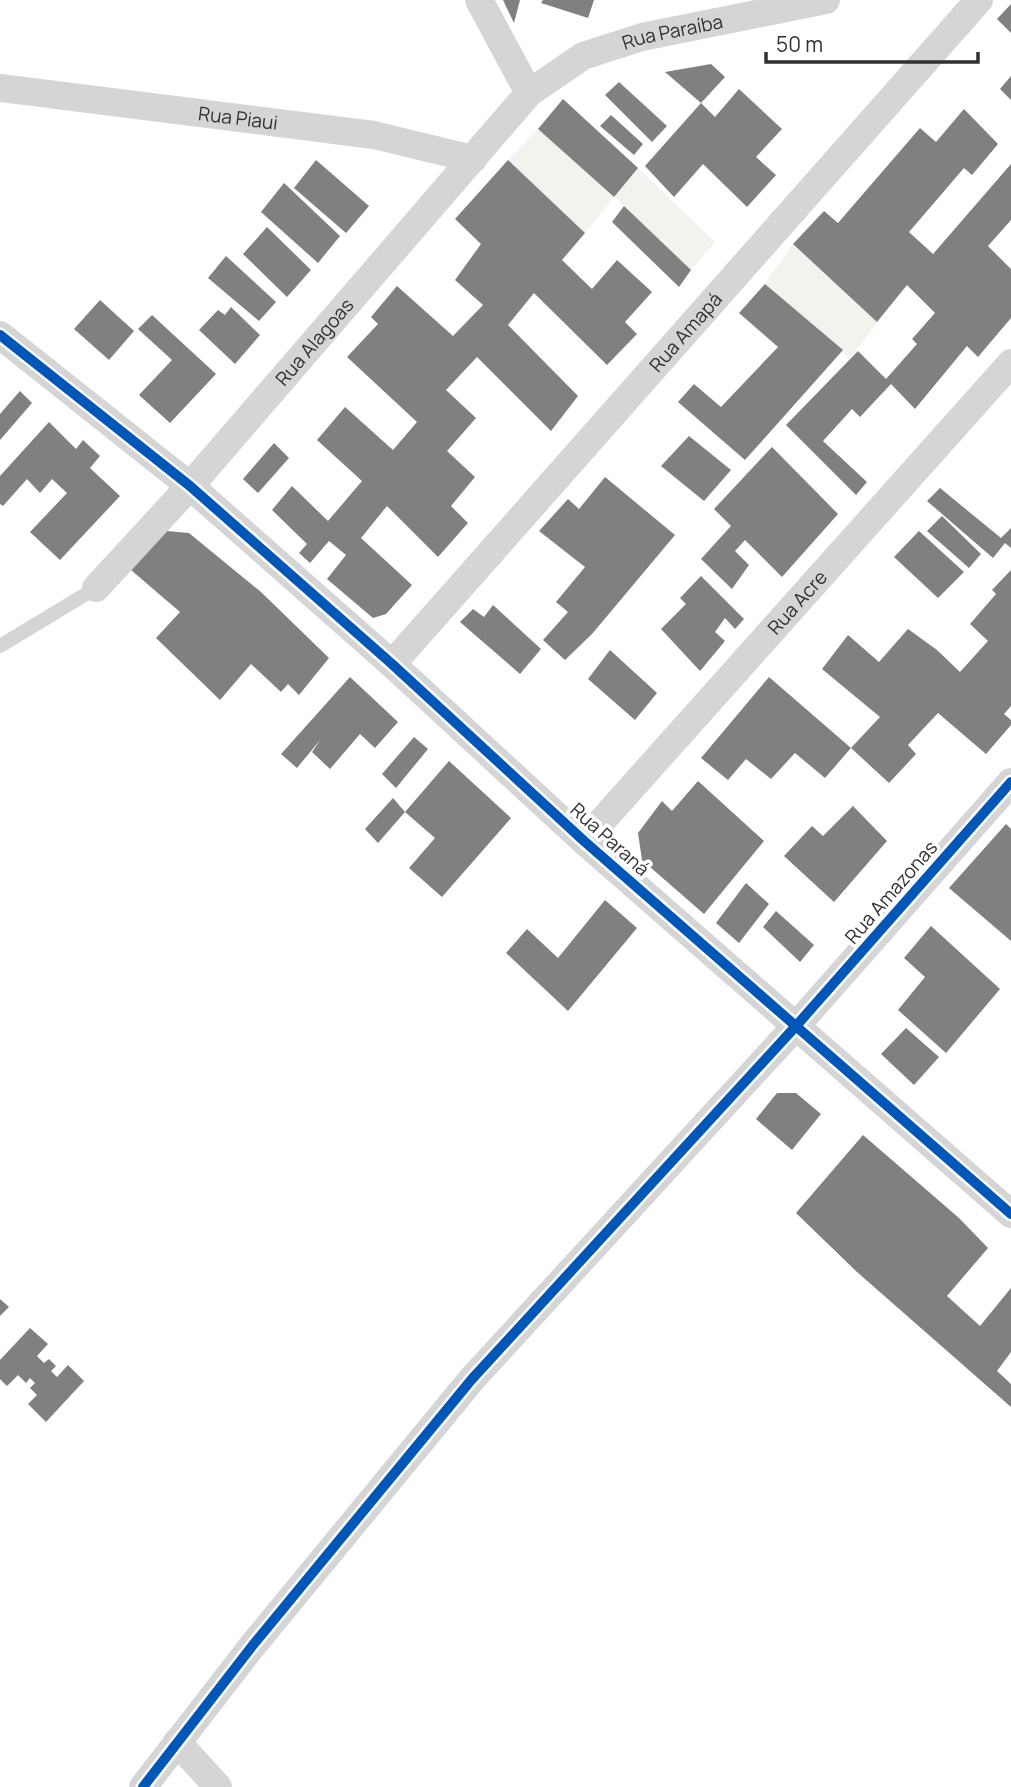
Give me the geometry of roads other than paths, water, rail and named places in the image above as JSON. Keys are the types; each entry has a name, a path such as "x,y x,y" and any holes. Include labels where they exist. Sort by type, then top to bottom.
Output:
{"street":[{"path":"479,0 529,93"},
{"name":"Rua Paraíba","path":"529,93 583,56 642,37 826,0"},
{"name":"Rua Amapá","path":"392,664 979,0"},
{"name":"Rua Piaui","path":"0,88 374,135 473,159"},
{"name":"Rua Alagoas","path":"96,588 190,486 529,93"},
{"name":"Rua Paraná","path":"0,335 190,486 392,664 584,841 796,1026 1006,1200"},
{"name":"Rua Acre","path":"584,841 1011,363"},
{"name":"Rua Amazonas","path":"143,1787 253,1645 472,1379 796,1026 1011,782"},
{"path":"177,1742 218,1787"}],"lane":[{"path":"0,646 96,588"}]}
